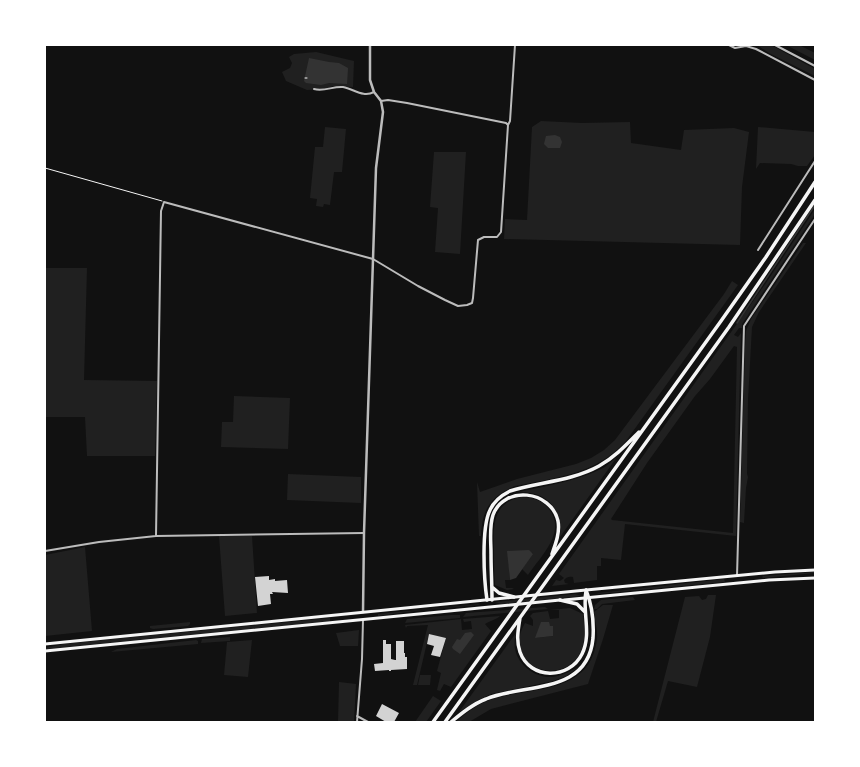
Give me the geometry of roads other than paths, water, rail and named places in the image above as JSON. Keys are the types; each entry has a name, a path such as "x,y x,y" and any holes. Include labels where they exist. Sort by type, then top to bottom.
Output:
{"highway":[{"path":"433,722 766,257 815,182"},
{"path":"445,722 729,327 815,200"},
{"path":"487,600 485,534 487,515 493,503 510,491 573,477 601,466 618,453 647,424"},
{"path":"492,600 491,523 498,506 508,498 522,495 534,496 540,498 551,507 555,514 558,530 552,556"},
{"path":"492,587 499,593 514,598"},
{"path":"451,722 468,708 487,698 562,681 580,670 589,655 592,642 593,627 586,590"},
{"path":"520,617 517,634 518,645 524,661 531,668 545,673 555,674 563,672 576,663 582,655 587,636 585,612 587,598"},
{"path":"560,600 577,604 585,612"}],"main road":[{"path":"45,644 586,590 815,570"},
{"path":"45,651 770,580 815,578"},
{"path":"487,600 491,608"},
{"path":"491,608 492,600"}],"street":[{"path":"363,612 364,533 376,168 383,112 381,101 374,92 370,80 370,45"},
{"path":"156,536 161,211 164,202 373,259 418,286 458,306 472,303 478,240 484,237 497,237 501,232 515,45"},
{"path":"729,45 735,48 746,46 756,49 815,80"},
{"path":"775,45 815,66"},
{"path":"314,89 324,90 333,87 344,87 363,94 370,95 374,92"},
{"path":"381,101 388,100 407,103 506,123 508,125"},
{"path":"758,250 815,161"},
{"path":"737,576 744,326 815,219"},
{"path":"45,551 105,541 156,536 364,533"},
{"path":"356,722 363,620"},
{"path":"357,716 368,722"}],"waterway":[{"path":"737,323 815,205"}]}
